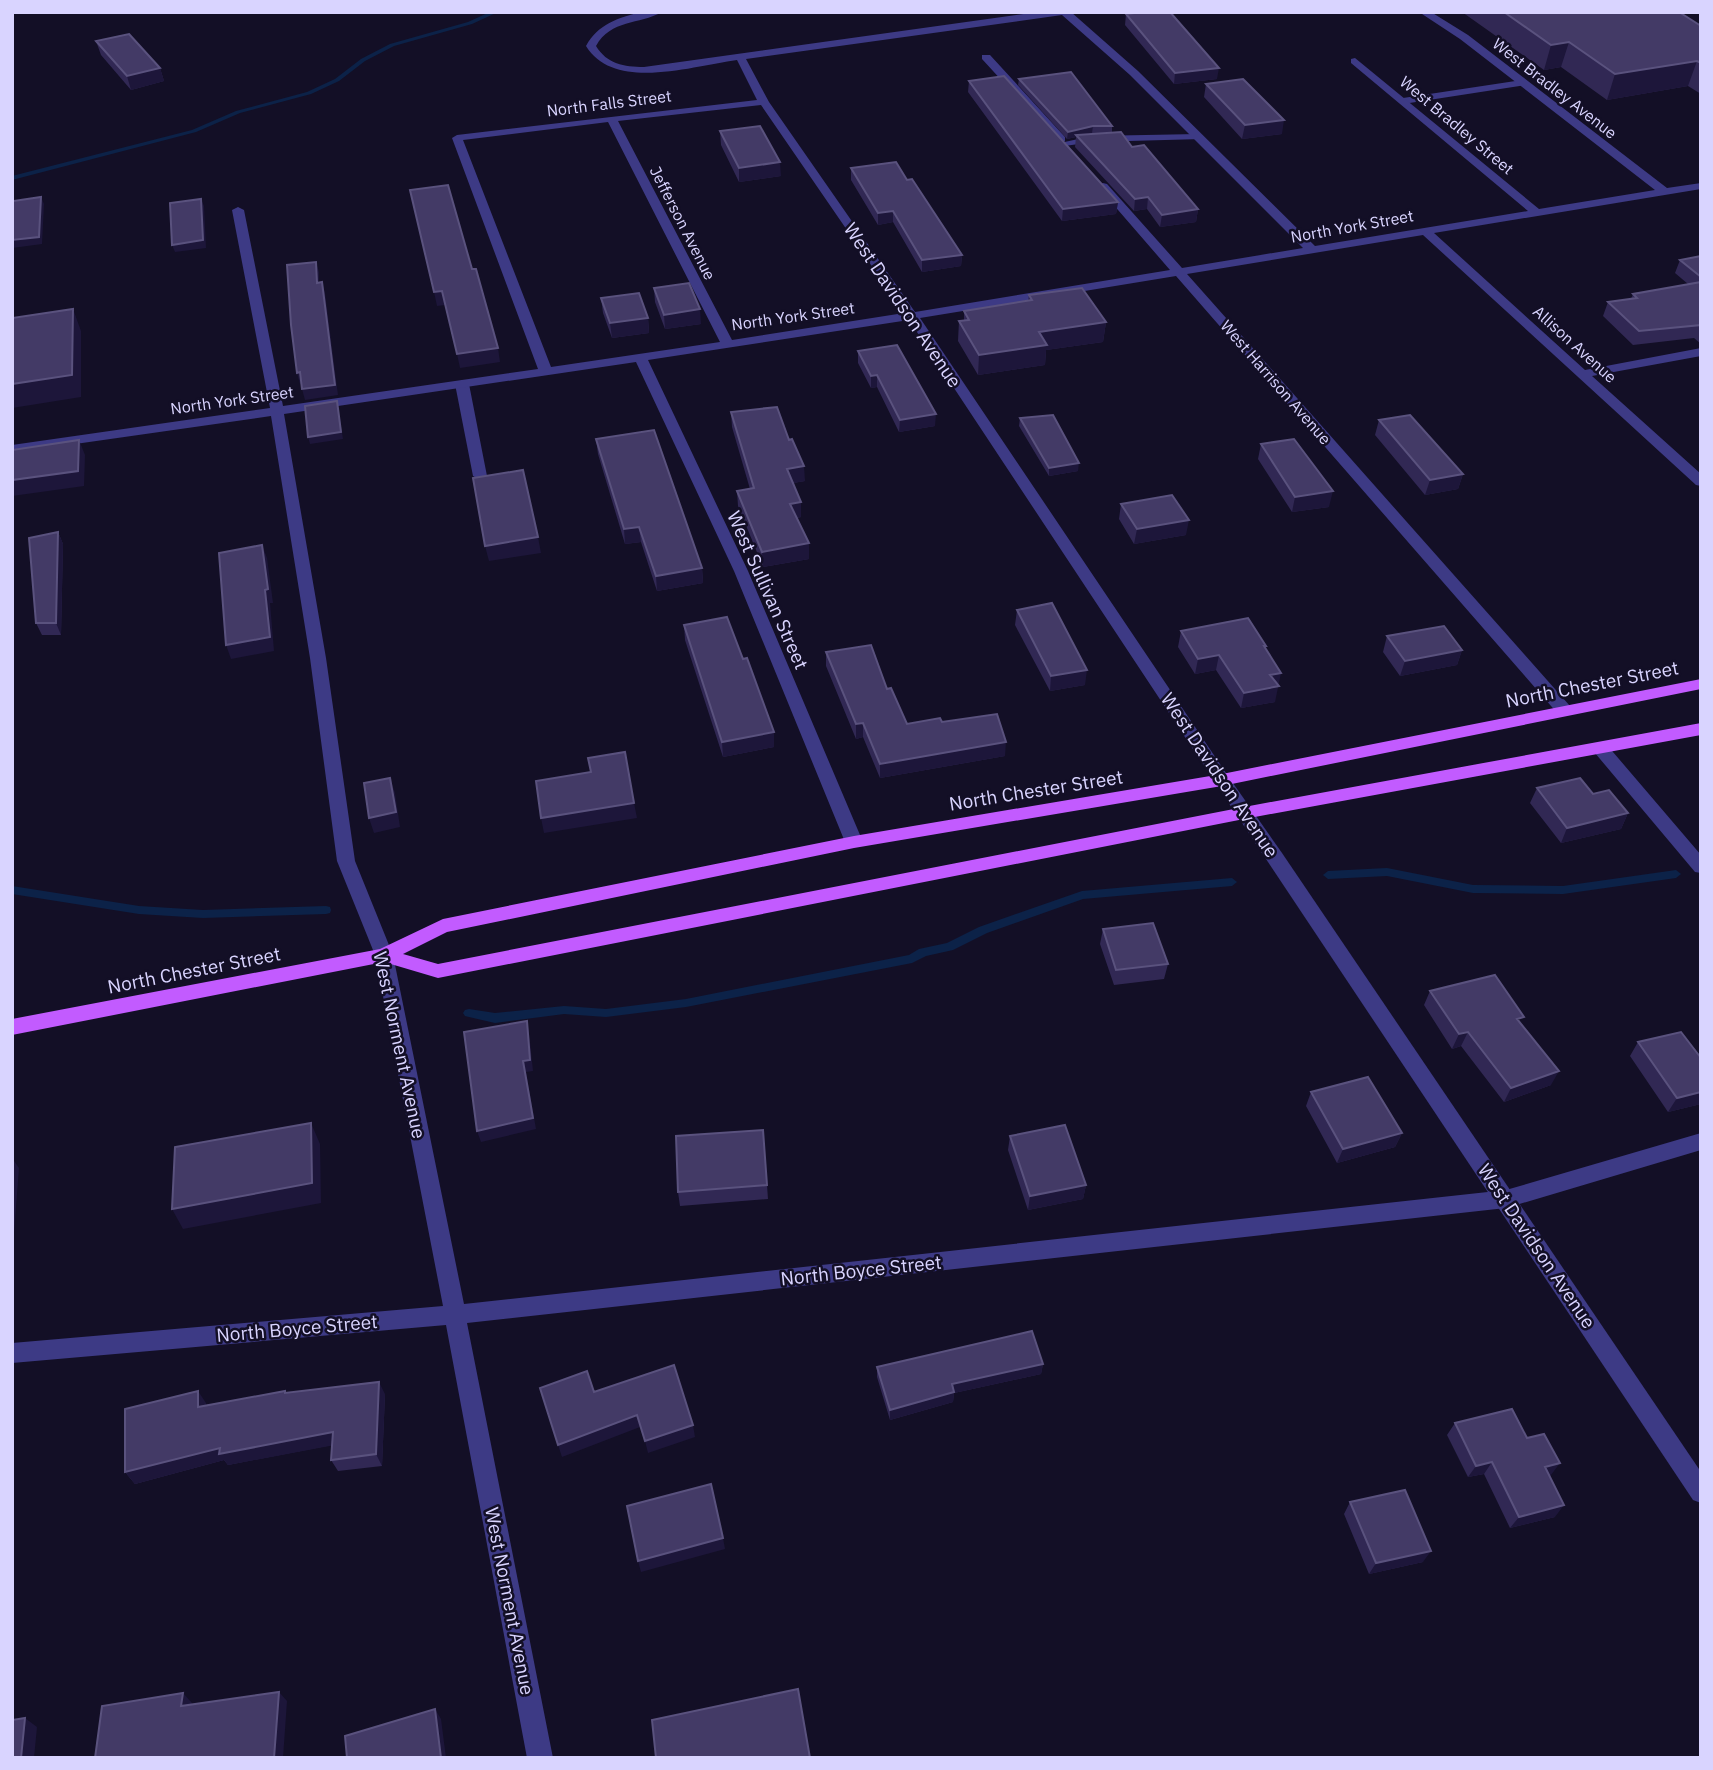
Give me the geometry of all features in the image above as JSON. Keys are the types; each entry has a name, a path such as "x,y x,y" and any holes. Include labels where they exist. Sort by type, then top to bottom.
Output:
{"main road":[{"name":"North Chester Street","path":"12,1027 384,955 443,926 854,842 1222,780 1701,684"},
{"name":"North Chester Street","path":"384,955 438,971 1244,813 1701,729"}],"street":[{"path":"657,12 605,28 595,37 591,46 597,57 612,67 627,70 741,58 1063,12 1134,73 1314,251"},
{"name":"West Bradley Avenue","path":"1424,12 1464,37 1665,192"},
{"path":"986,57 1069,148 1092,139 1198,137"},
{"name":"West Davidson Avenue","path":"741,58 764,102 912,316 1701,1492"},
{"name":"West Bradley Street","path":"1355,61 1538,214"},
{"path":"1403,101 1522,83"},
{"name":"North Falls Street","path":"547,372 457,138 764,102"},
{"name":"Jefferson Avenue","path":"611,118 727,343"},
{"name":"West Harrison Avenue","path":"1091,173 1564,710"},
{"name":"North York Street","path":"12,449 912,316 1701,186"},
{"name":"West Norment Avenue","path":"238,210 277,411 318,658 346,861 384,955 540,1758"},
{"name":"Allison Avenue","path":"1426,232 1701,482"},
{"path":"1582,374 1701,352"},
{"name":"West Sullivan Street","path":"640,356 741,571 854,842"},
{"path":"462,384 480,476"},
{"path":"1601,749 1701,867"},
{"name":"North Boyce Street","path":"12,1353 454,1315 1506,1199 1701,1141"}],"building":[{"path":"1170,12 1219,68 1175,73 1126,14"},
{"path":"1504,12 1679,12 1701,26 1701,63 1697,61 1615,74 1569,42 1551,45"},
{"path":"129,34 160,68 127,76 96,41"},
{"path":"1071,72 1112,126 1093,126 1068,132 1019,79"},
{"path":"1004,76 1118,202 1063,209 969,81"},
{"path":"1243,79 1284,120 1245,125 1206,84"},
{"path":"760,126 780,162 739,168 720,131"},
{"path":"1121,132 1132,147 1144,145 1198,209 1162,215 1148,197 1135,199 1076,135"},
{"path":"896,162 907,180 912,179 962,255 922,260 893,211 878,213 851,168"},
{"path":"448,185 472,269 476,269 498,348 457,354 442,291 434,292 410,190"},
{"path":"41,197 39,237 12,240 13,201"},
{"path":"201,199 203,240 172,245 170,203"},
{"path":"1701,256 1701,277 1680,260"},
{"path":"316,262 317,283 322,282 335,385 302,389 300,372 297,373 291,325 287,265"},
{"path":"1701,282 1701,325 1639,331 1608,302 1637,298 1633,294"},
{"path":"689,283 700,309 664,315 654,288"},
{"path":"1082,288 1106,322 1039,332 1047,345 979,355 959,321 969,320 964,311 1032,300 1029,295"},
{"path":"639,293 648,318 610,323 601,298"},
{"path":"73,309 72,375 12,384 12,318"},
{"path":"897,345 936,414 900,420 877,375 871,376 858,351"},
{"path":"337,401 341,432 308,437 305,406"},
{"path":"777,407 789,440 792,439 804,466 787,469 801,502 790,504 809,543 762,552 737,491 754,488 731,412"},
{"path":"1053,415 1079,463 1049,468 1020,418"},
{"path":"1410,415 1463,474 1430,480 1379,420"},
{"path":"654,430 702,568 656,576 639,527 624,529 596,439"},
{"path":"1294,439 1333,491 1295,497 1261,444"},
{"path":"79,440 78,471 12,480 12,450"},
{"path":"523,470 538,537 485,546 473,478"},
{"path":"1172,495 1189,520 1137,529 1121,504"},
{"path":"58,532 56,623 36,623 29,538"},
{"path":"262,545 268,589 265,590 270,637 226,645 219,553"},
{"path":"1052,603 1087,670 1051,676 1017,610"},
{"path":"727,617 743,659 747,658 774,732 722,742 684,625"},
{"path":"1248,618 1281,673 1270,675 1279,686 1244,693 1219,655 1198,659 1181,631"},
{"path":"1444,626 1462,650 1405,661 1387,636"},
{"path":"871,645 887,689 891,688 907,724 940,718 942,722 997,714 1006,742 880,764 863,723 856,724 826,652"},
{"path":"625,752 634,803 541,818 536,781 591,772 588,758"},
{"path":"390,778 396,812 369,818 364,783"},
{"path":"1580,778 1593,794 1609,790 1628,813 1567,828 1537,788"},
{"path":"1153,923 1168,964 1116,970 1103,929"},
{"path":"1495,975 1524,1017 1517,1019 1559,1071 1511,1088 1468,1032 1459,1034 1430,991"},
{"path":"527,1021 530,1060 523,1061 533,1118 477,1131 464,1032"},
{"path":"1681,1032 1701,1058 1701,1092 1677,1098 1638,1042"},
{"path":"1368,1077 1402,1133 1343,1149 1311,1092"},
{"path":"311,1123 312,1183 172,1209 175,1147"},
{"path":"1065,1125 1086,1185 1030,1196 1010,1136"},
{"path":"763,1130 767,1185 678,1192 676,1136"},
{"path":"1032,1331 1043,1364 952,1384 954,1392 890,1410 877,1367"},
{"path":"674,1365 693,1425 645,1441 637,1415 558,1445 540,1388 587,1371 594,1392"},
{"path":"379,1382 376,1454 331,1460 333,1432 219,1454 220,1448 125,1472 125,1409 198,1391 198,1407 285,1391"},
{"path":"1512,1409 1527,1438 1544,1434 1560,1463 1545,1467 1564,1505 1519,1517 1492,1462 1476,1466 1455,1423"},
{"path":"711,1484 723,1538 638,1561 627,1506"},
{"path":"1405,1490 1431,1551 1376,1563 1350,1502"},
{"path":"798,1689 810,1758 656,1758 652,1720"},
{"path":"279,1692 274,1758 95,1758 102,1706 183,1693 181,1706"},
{"path":"435,1709 441,1758 347,1758 345,1736"},
{"path":"25,1718 21,1758 12,1758 12,1720"}],"waterway":[{"path":"12,178 194,131 238,112 309,93 337,80 363,60 392,45 470,23 495,12"},
{"path":"1328,875 1387,872 1473,889 1563,890 1676,874"},
{"path":"469,1013 495,1018 564,1010 606,1013 686,1003 912,959 923,952 949,947 983,930 1082,895 1232,882"},
{"path":"12,890 139,910 203,914 326,910"}]}
